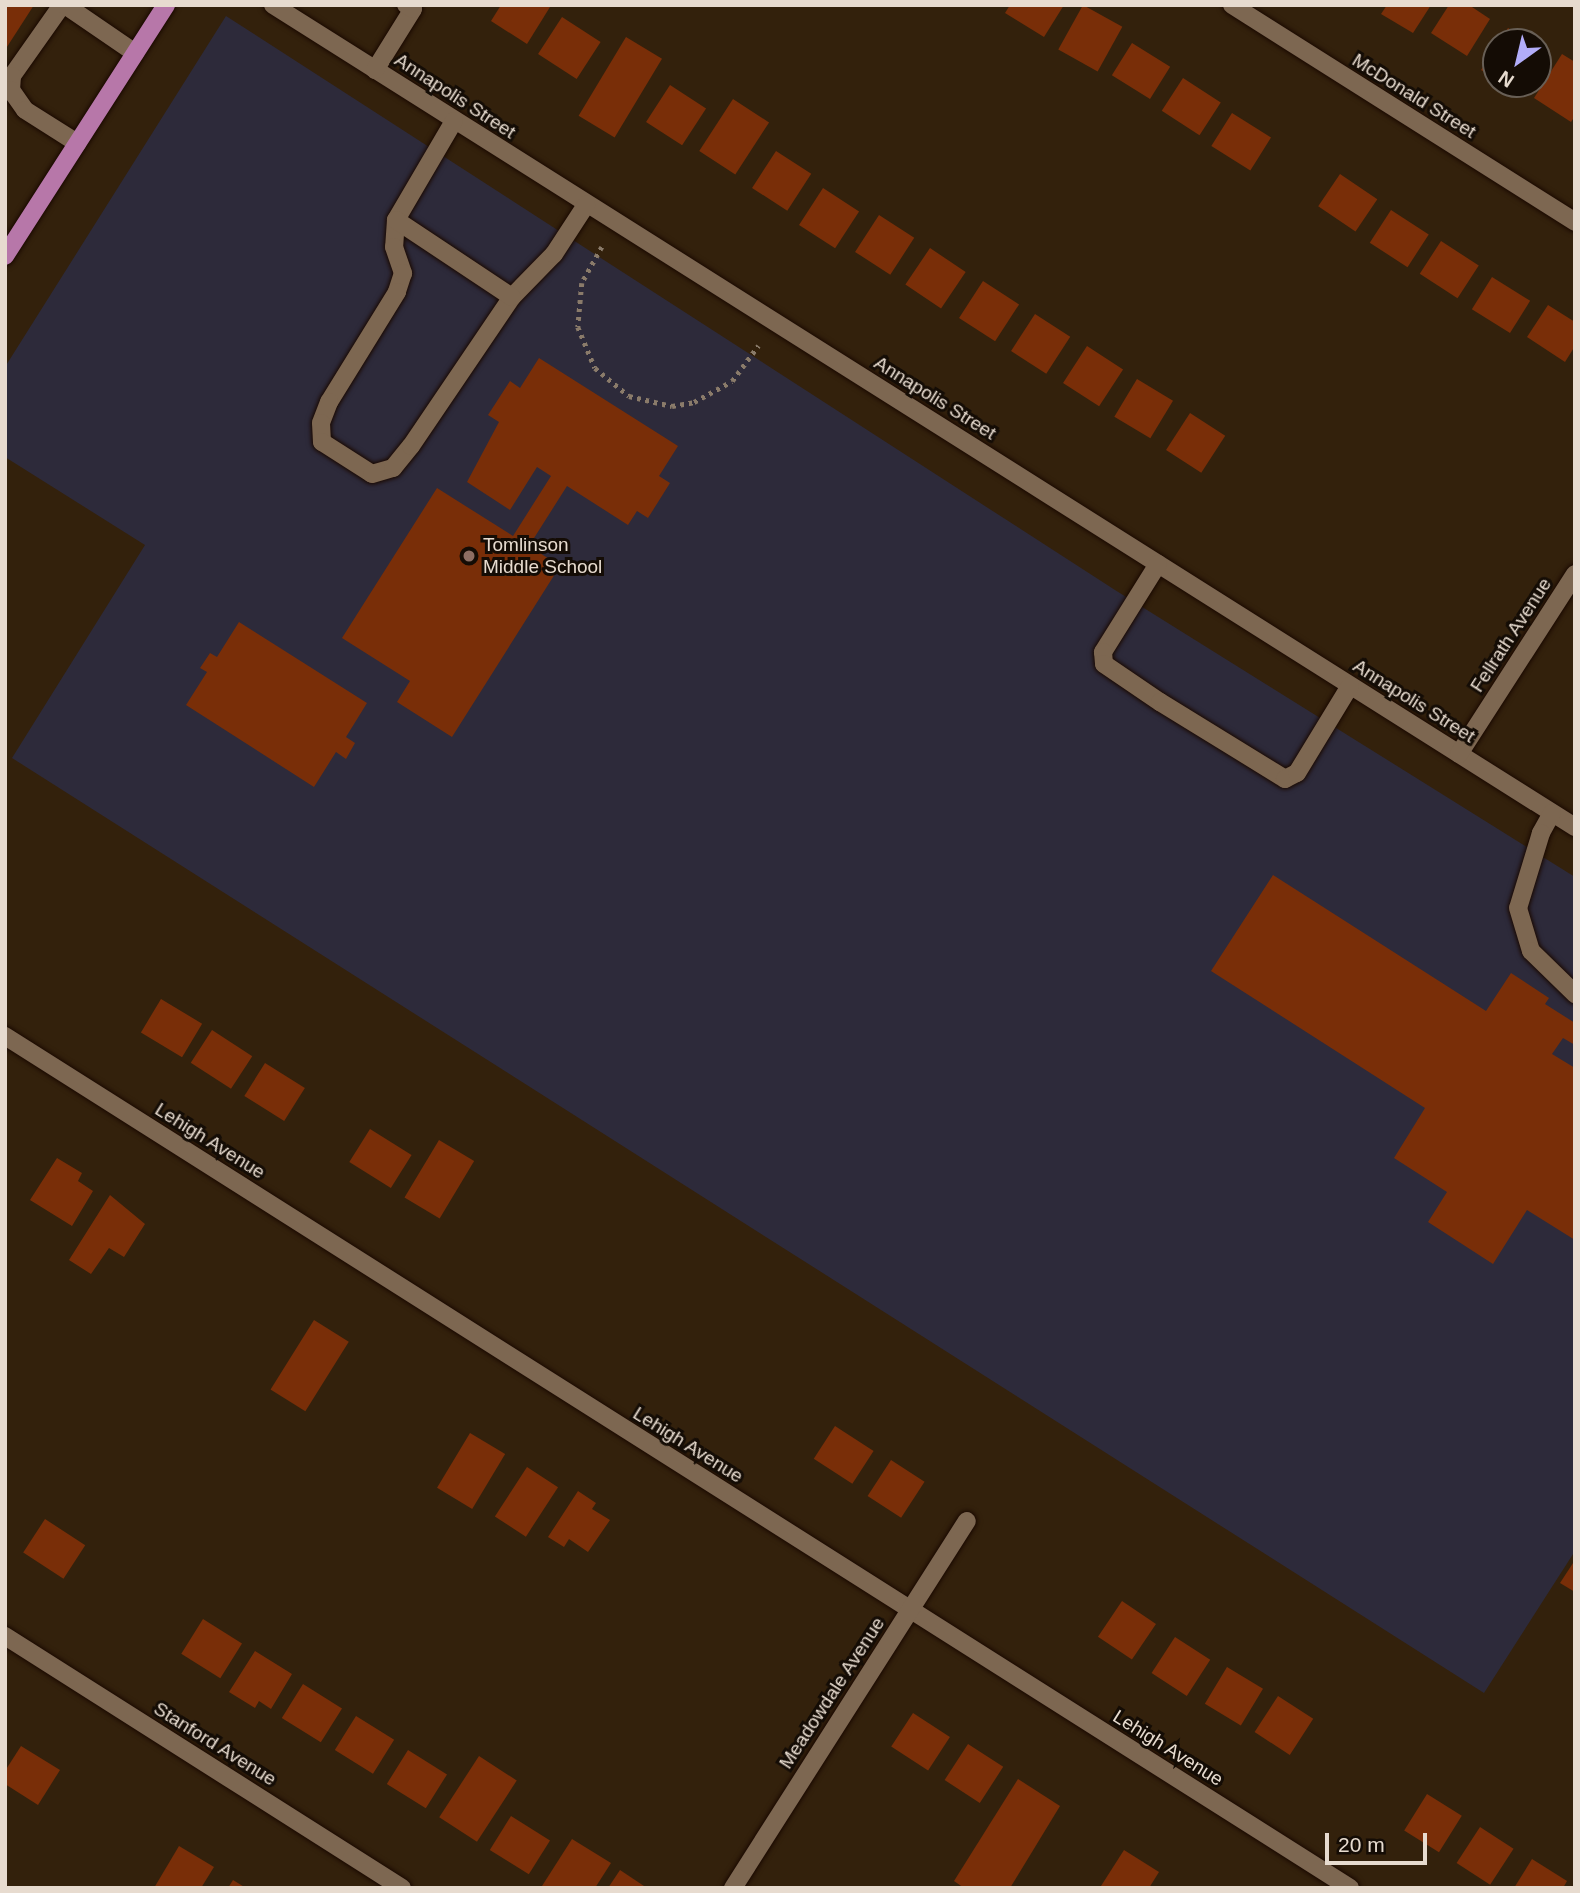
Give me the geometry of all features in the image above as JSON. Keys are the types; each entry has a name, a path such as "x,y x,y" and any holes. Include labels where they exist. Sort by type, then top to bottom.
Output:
{"main road":[{"path":"5,257 166,5"}],"street":[{"path":"77,143 25,110 11,90 12,76 64,5 135,53"},
{"name":"Annapolis Street","path":"273,5 301,13 375,70 454,121 1575,827"},
{"path":"375,70 413,9 406,5"},
{"name":"McDonald Street","path":"1232,5 1575,222"},
{"path":"454,121 396,220 394,247 403,273 397,292 329,402 321,423 322,442 372,474 393,468 512,297 554,254 586,205"},
{"path":"396,220 512,297"},
{"path":"1158,564 1103,652 1104,664 1285,779 1297,773 1350,686"},
{"name":"Fellrath Avenue","path":"1459,754 1575,574"},
{"path":"1552,813 1541,833 1518,908 1531,951 1575,994"},
{"name":"Lehigh Avenue","path":"5,1036 1350,1888"},
{"name":"Meadowdale Avenue","path":"733,1888 967,1521"},
{"name":"Stanford Avenue","path":"5,1636 402,1888"}],"path":[{"path":"602,247 582,283 578,327 595,368 629,396 672,406 694,402 732,381 758,346"}],"shaded area":[{"path":"226,16 1115,590 1575,877 1575,1551 1484,1693 12,758 145,545 5,457 5,367"}],"building":[{"path":"5,5 34,5 5,50"},
{"path":"501,5 550,7 527,44 491,21"},
{"path":"1010,5 1064,5 1044,37 1005,13"},
{"path":"1083,5 1122,27 1098,71 1058,50"},
{"path":"1387,5 1431,5 1413,33 1381,14"},
{"path":"1449,5 1469,5 1490,19 1467,56 1431,33"},
{"path":"562,17 601,42 577,79 538,54"},
{"path":"626,37 662,59 615,137 579,116"},
{"path":"1132,43 1170,67 1150,99 1112,75"},
{"path":"1562,54 1575,62 1575,116 1571,122 1534,98 1552,98 1552,70"},
{"path":"1183,78 1221,103 1199,135 1162,111"},
{"path":"670,85 706,108 682,145 646,122"},
{"path":"733,99 769,122 735,174 699,151"},
{"path":"1232,113 1271,137 1250,170 1211,146"},
{"path":"776,151 811,174 787,211 752,188"},
{"path":"1340,174 1377,199 1355,231 1318,206"},
{"path":"823,188 859,211 835,248 799,225"},
{"path":"1391,210 1429,235 1407,267 1370,243"},
{"path":"879,215 914,238 890,275 855,252"},
{"path":"1441,241 1479,266 1457,298 1420,274"},
{"path":"930,248 966,272 941,309 905,284"},
{"path":"1492,277 1530,301 1510,333 1472,309"},
{"path":"983,281 1019,304 995,341 959,318"},
{"path":"1548,305 1575,322 1575,346 1565,362 1527,337"},
{"path":"1035,314 1070,337 1046,374 1011,351"},
{"path":"1087,346 1123,369 1099,406 1063,383"},
{"name":"Tomlinson Middle School","path":"539,358 678,446 659,476 670,483 648,518 637,511 628,525 567,486 529,546 560,566 452,737 397,702 410,681 342,638 437,488 513,536 551,476 537,467 510,510 467,482 499,422 488,415 510,381 520,388"},
{"path":"1137,379 1173,401 1150,438 1114,417"},
{"path":"1190,413 1225,436 1201,473 1166,450"},
{"path":"239,622 367,703 346,737 355,743 346,759 336,752 314,787 186,705 207,672 200,668 210,653 217,657"},
{"path":"1273,875 1486,1011 1511,973 1549,998 1545,1004 1575,1023 1575,1045 1563,1038 1552,1054 1575,1068 1575,1240 1527,1210 1493,1264 1428,1222 1447,1192 1394,1158 1425,1108 1211,971"},
{"path":"161,999 202,1024 182,1057 141,1032"},
{"path":"212,1030 252,1056 231,1089 191,1063"},
{"path":"265,1063 305,1088 284,1121 244,1096"},
{"path":"370,1129 412,1155 391,1188 349,1162"},
{"path":"439,1140 474,1161 440,1219 404,1197"},
{"path":"57,1158 82,1173 78,1181 93,1191 72,1226 30,1200"},
{"path":"110,1195 145,1224 124,1257 109,1248 91,1274 69,1260"},
{"path":"314,1320 349,1342 305,1411 271,1390"},
{"path":"835,1426 874,1451 852,1484 814,1459"},
{"path":"470,1433 505,1454 472,1509 437,1488"},
{"path":"891,1460 925,1482 901,1518 868,1496"},
{"path":"527,1467 558,1487 526,1537 495,1516"},
{"path":"578,1491 596,1503 592,1509 610,1520 588,1552 569,1539 564,1547 548,1537"},
{"path":"45,1519 85,1545 63,1579 23,1553"},
{"path":"1575,1560 1575,1592 1560,1583"},
{"path":"1122,1601 1156,1624 1132,1660 1098,1637"},
{"path":"203,1619 242,1643 220,1678 181,1654"},
{"path":"1175,1637 1210,1660 1187,1696 1152,1673"},
{"path":"255,1651 292,1674 271,1709 259,1701 255,1708 229,1692"},
{"path":"1227,1667 1263,1689 1241,1725 1205,1704"},
{"path":"303,1684 342,1708 321,1742 282,1718"},
{"path":"1278,1696 1313,1719 1290,1755 1255,1732"},
{"path":"913,1713 950,1737 928,1771 891,1747"},
{"path":"356,1716 394,1740 373,1774 335,1750"},
{"path":"968,1744 1003,1767 980,1803 945,1780"},
{"path":"21,1746 60,1770 38,1805 5,1784 5,1771"},
{"path":"408,1750 447,1774 426,1808 387,1784"},
{"path":"479,1756 517,1781 477,1842 439,1817"},
{"path":"1018,1779 1060,1806 1010,1888 964,1888 954,1881"},
{"path":"1427,1794 1462,1816 1439,1852 1404,1830"},
{"path":"511,1816 550,1840 529,1874 490,1850"},
{"path":"1480,1827 1514,1849 1490,1885 1457,1863"},
{"path":"572,1839 611,1863 595,1888 545,1888 542,1886"},
{"path":"179,1846 214,1867 201,1888 154,1888"},
{"path":"1124,1850 1159,1872 1149,1888 1101,1886"},
{"path":"1532,1859 1567,1881 1563,1888 1514,1888"},
{"path":"620,1870 647,1888 608,1888"},
{"path":"233,1880 246,1888 228,1888"}],"place":[{"name":"Tomlinson Middle School","path":"469,556"}]}
